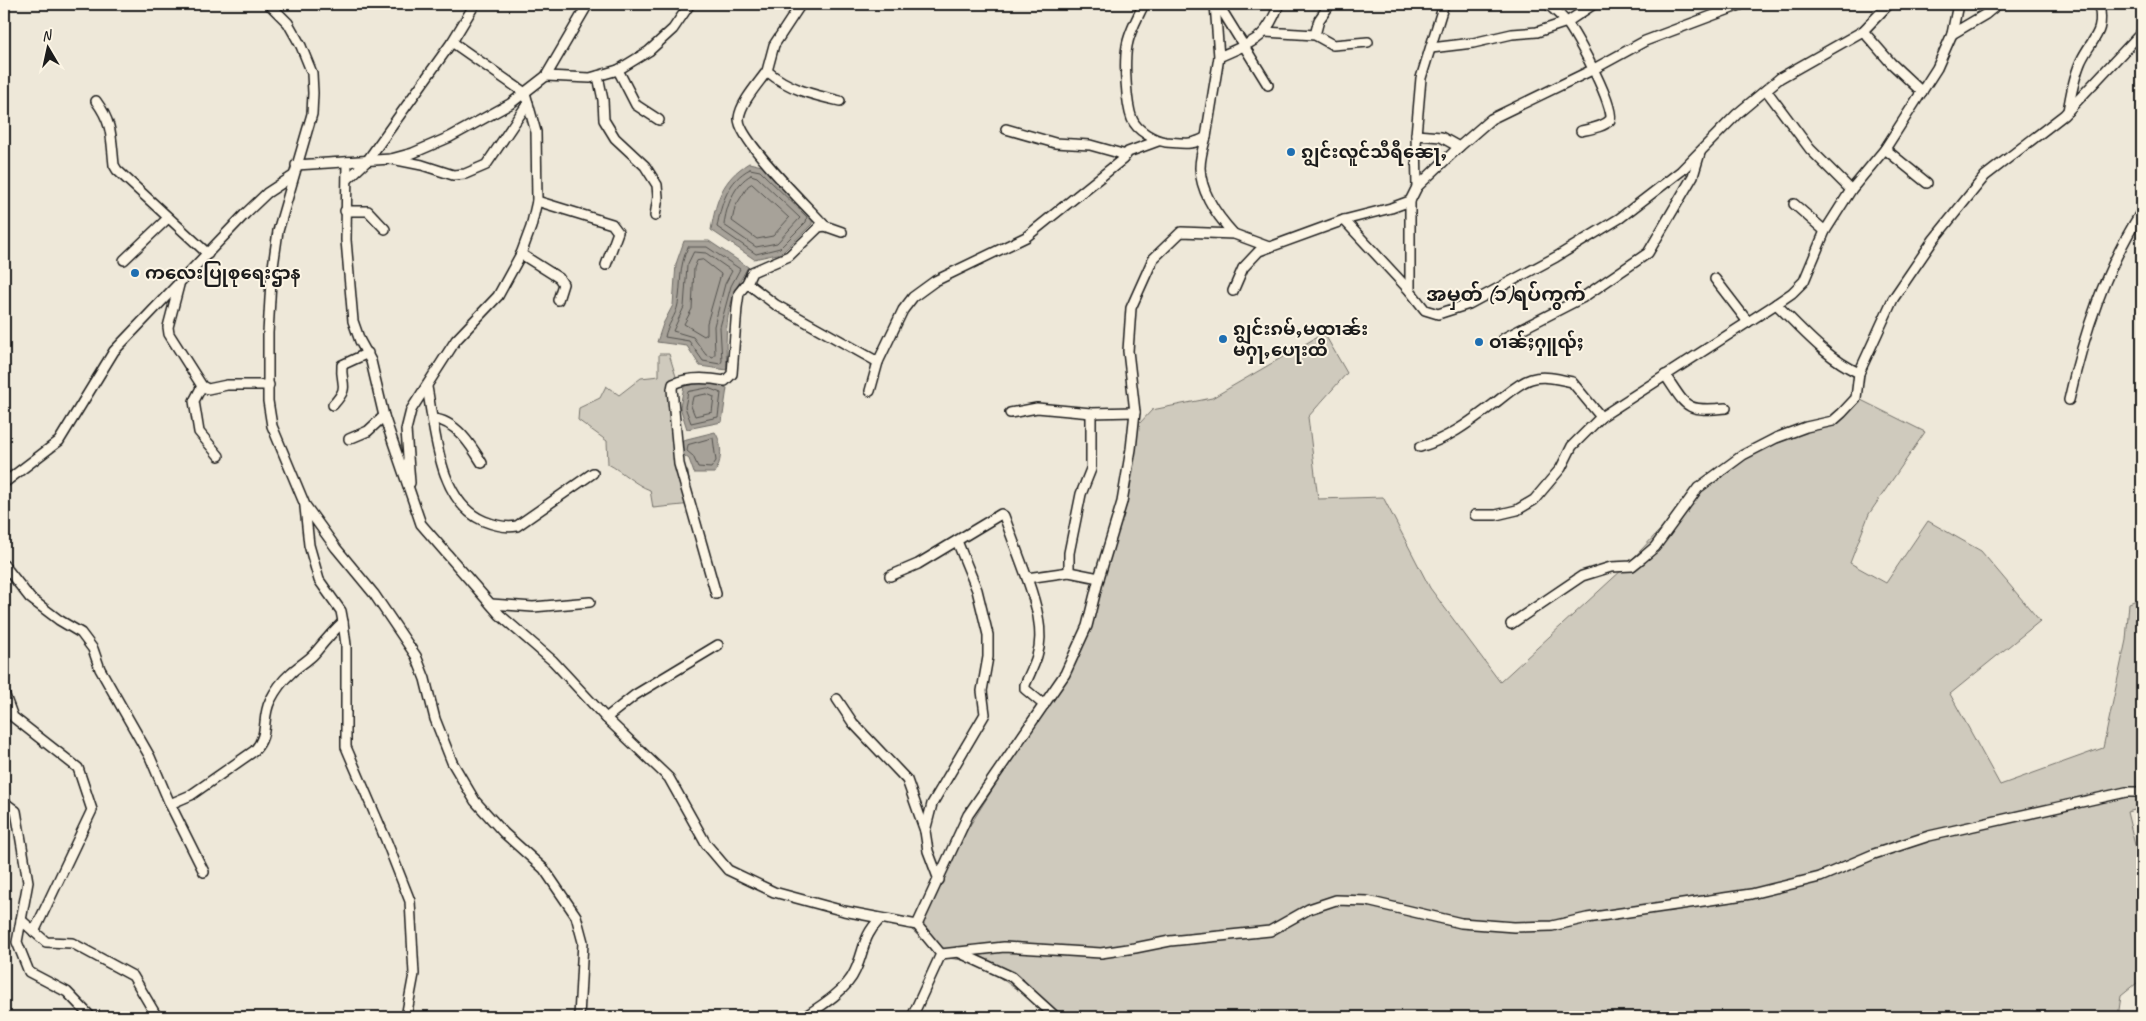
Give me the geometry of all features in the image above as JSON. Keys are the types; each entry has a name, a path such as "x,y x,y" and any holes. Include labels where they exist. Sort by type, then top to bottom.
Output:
{"street":[{"path":"348,179 367,161 452,42 475,4"},
{"path":"296,165 390,159 450,137 510,104 546,76 588,4"},
{"path":"546,76 590,78 618,70 649,51 673,29 690,4"},
{"path":"1144,4 1127,46 1129,104 1133,120 1142,130 1158,141"},
{"path":"1217,4 1268,85"},
{"path":"1217,4 1219,57 1200,170 1205,190 1219,218 1234,234"},
{"path":"1219,57 1261,37 1273,21 1279,4"},
{"path":"1315,35 1319,20 1330,4"},
{"path":"1417,187 1416,135 1421,78 1444,4"},
{"path":"1548,4 1567,22 1584,47 1592,70 1610,104 1612,115 1610,121 1581,131"},
{"path":"1431,48 1473,43 1512,34 1537,32 1567,22 1594,4"},
{"path":"1410,291 1410,201 1417,187 1491,119 1592,70 1645,41 1743,4"},
{"path":"1344,220 1410,291 1425,310 1438,314 1469,304 1556,257 1620,218 1680,171 1737,114 1780,78 1863,31 1889,4"},
{"path":"1475,515 1496,515 1517,510 1534,500 1560,468 1572,446 1601,416 1776,304 1792,293 1804,281 1825,231 1851,190 1885,149 1937,68 1952,34 1958,4"},
{"path":"1952,34 1968,26 1998,4"},
{"path":"2068,111 2072,87 2082,61 2101,28 2102,18 2099,4"},
{"path":"273,5 288,23 301,46 312,73 312,114 278,231 271,281 268,333 268,401 272,426 305,505 336,548 374,594 416,656 425,679 435,718 452,762 475,801 504,834 544,869 576,916 583,942 580,1017"},
{"path":"797,6 774,46 767,72 742,108 738,119 760,156 826,226 842,232"},
{"path":"1863,31 1922,92"},
{"path":"1265,32 1315,35 1333,45 1368,42"},
{"path":"1511,624 1558,590 1582,576 1611,567 1632,566 1655,547 1698,488 1743,455 1776,438 1806,427 1833,421 1856,398 1859,373 1893,299 1934,239 1985,176 2068,111 2142,32"},
{"path":"411,494 406,430 407,420 418,396 427,386 456,340 498,296 522,254 537,201 536,132 525,94 452,42"},
{"path":"618,70 636,105 659,120"},
{"path":"767,72 780,83 814,95 840,101"},
{"path":"598,76 604,100 604,120 614,138 645,166 657,185 658,196 655,216"},
{"path":"1766,90 1810,149 1851,190"},
{"path":"96,101 107,115 111,128 116,170 208,254"},
{"path":"390,159 422,164 453,175 465,174 486,164 528,103"},
{"path":"1006,129 1055,144 1090,145 1126,155"},
{"path":"1416,135 1441,137 1459,147"},
{"path":"870,391 878,362 903,310 913,297 935,281 1026,237 1128,152 1158,141 1189,144 1199,142 1206,137"},
{"path":"1885,149 1927,183"},
{"path":"1504,338 1582,298 1648,253 1693,176 1701,150"},
{"path":"348,162 345,212 353,321 360,341 368,354 384,416 422,524 500,615 553,661 606,718 669,778 706,844 728,870 774,892 880,920 917,925 941,954"},
{"path":"4,483 58,441 114,351 267,193 293,176"},
{"path":"537,201 612,224 618,232 606,265"},
{"path":"1233,291 1243,268 1259,252 1344,220 1410,201"},
{"path":"1794,204 1825,231"},
{"path":"345,212 368,211 385,229"},
{"path":"2069,400 2094,309 2123,242 2142,211"},
{"path":"124,260 168,218"},
{"path":"716,594 679,464 673,384 701,379 724,381 732,374 739,293 747,283 752,272 789,256 819,227 826,226"},
{"path":"917,925 968,815 1065,674 1088,626 1099,578 1122,502 1131,449 1134,412 1128,351 1131,308 1153,259 1181,232 1234,234 1269,247"},
{"path":"522,254 559,278 563,284 558,300"},
{"path":"1715,279 1748,322"},
{"path":"747,283 776,305 878,362"},
{"path":"179,284 168,327 169,334 202,386 208,389 227,385 269,385"},
{"path":"1776,304 1815,342 1842,364 1859,373"},
{"path":"333,405 343,394 345,384 342,365 368,354"},
{"path":"1665,375 1684,402 1691,408 1707,410 1726,408"},
{"path":"1420,447 1440,441 1463,427 1508,393 1531,379 1549,377 1572,382 1601,416"},
{"path":"202,386 194,400 200,432 219,456"},
{"path":"427,386 438,452 447,481 462,507 474,517 492,524 517,526 593,473"},
{"path":"1010,413 1037,408 1092,413 1134,412"},
{"path":"1069,572 1070,553 1081,494 1092,469 1092,413"},
{"path":"349,438 368,431 384,416"},
{"path":"433,419 442,419 449,423 472,447 482,463"},
{"path":"305,505 310,545 320,580 341,611 343,622 346,645 346,747 410,901 414,974 406,1017"},
{"path":"890,576 918,564 997,515 1004,516 1034,599 1040,640 1037,656 1025,689 1044,705"},
{"path":"925,831 932,804 985,714 982,692 988,657 988,635 977,590 957,541"},
{"path":"4,565 30,598 59,620 81,633 93,648 100,669 150,757 170,804 204,872"},
{"path":"1027,578 1069,572 1099,578"},
{"path":"491,604 533,607 590,602"},
{"path":"170,804 190,795 254,751 261,744 265,734 269,703 276,691 290,673 314,654 328,636 343,622"},
{"path":"606,718 635,695 718,645"},
{"path":"4,693 13,717 78,768 92,810 34,932"},
{"path":"837,699 853,723 908,780 925,831 928,851 939,880"},
{"path":"941,954 1004,947 1101,953 1170,940 1270,931 1309,909 1336,900 1366,901 1461,923 1514,927 1552,926 1587,918 1751,894 1820,877 1874,854 1929,836 2126,792 2142,792"},
{"path":"4,802 16,811 28,882 17,942 29,972 67,992 92,1017"},
{"path":"21,920 46,942 72,943 132,976 158,1017"},
{"path":"804,1017 846,985 854,973 867,934 880,920"},
{"path":"958,952 1012,977 1056,1017"},
{"path":"912,1017 941,954"}],"shaded area":[{"path":"1324,333 1347,373 1308,417 1318,499 1383,497 1430,588 1500,682 1623,569 1694,494 1776,435 1837,421 1857,398 1925,432 1869,514 1850,563 1886,583 1928,521 1981,551 2040,621 1950,694 2000,785 2103,748 2126,640 2129,603 2142,598 2142,808 2127,812 2142,874 2142,979 2121,996 2118,1017 1057,1017 977,962 941,957 912,930 935,881 1068,669 1093,598 1127,482 1139,424 1152,410 1212,398"},
{"path":"659,354 669,354 678,383 672,412 675,455 688,472 692,504 653,508 650,490 639,485 608,464 607,441 578,420 579,408 600,398 606,386 619,395 641,378 659,376"}],"water":[{"path":"749,163 762,166 813,214 812,224 782,253 754,259 711,230 718,200 726,184 732,176"},
{"path":"684,241 709,241 748,267 740,280 728,317 726,341 727,370 700,366 687,346 657,342 663,324 673,305 676,264"},
{"path":"708,382 727,388 722,422 687,429 680,407 684,386"},
{"path":"715,432 721,452 715,473 694,473 689,459 681,453 683,440"}],"place":[{"name":"ၵျွင်းလူင်သီရီၼေႃႇ","path":"1291,152"},
{"name":"ကလေးပြုစုရေးဌာန","path":"135,273"},
{"name":"ၵျွင်းၵမ်ႇမထၢၼ်း မႁႃႇပေႃးထိ","path":"1223,339"},
{"name":"ဝၢၼ်ႈႁူၺ်ႈ","path":"1479,342"}],"district":[{"name":"အမှတ် (၁)ရပ်ကွက်","path":"1506,294"}]}
